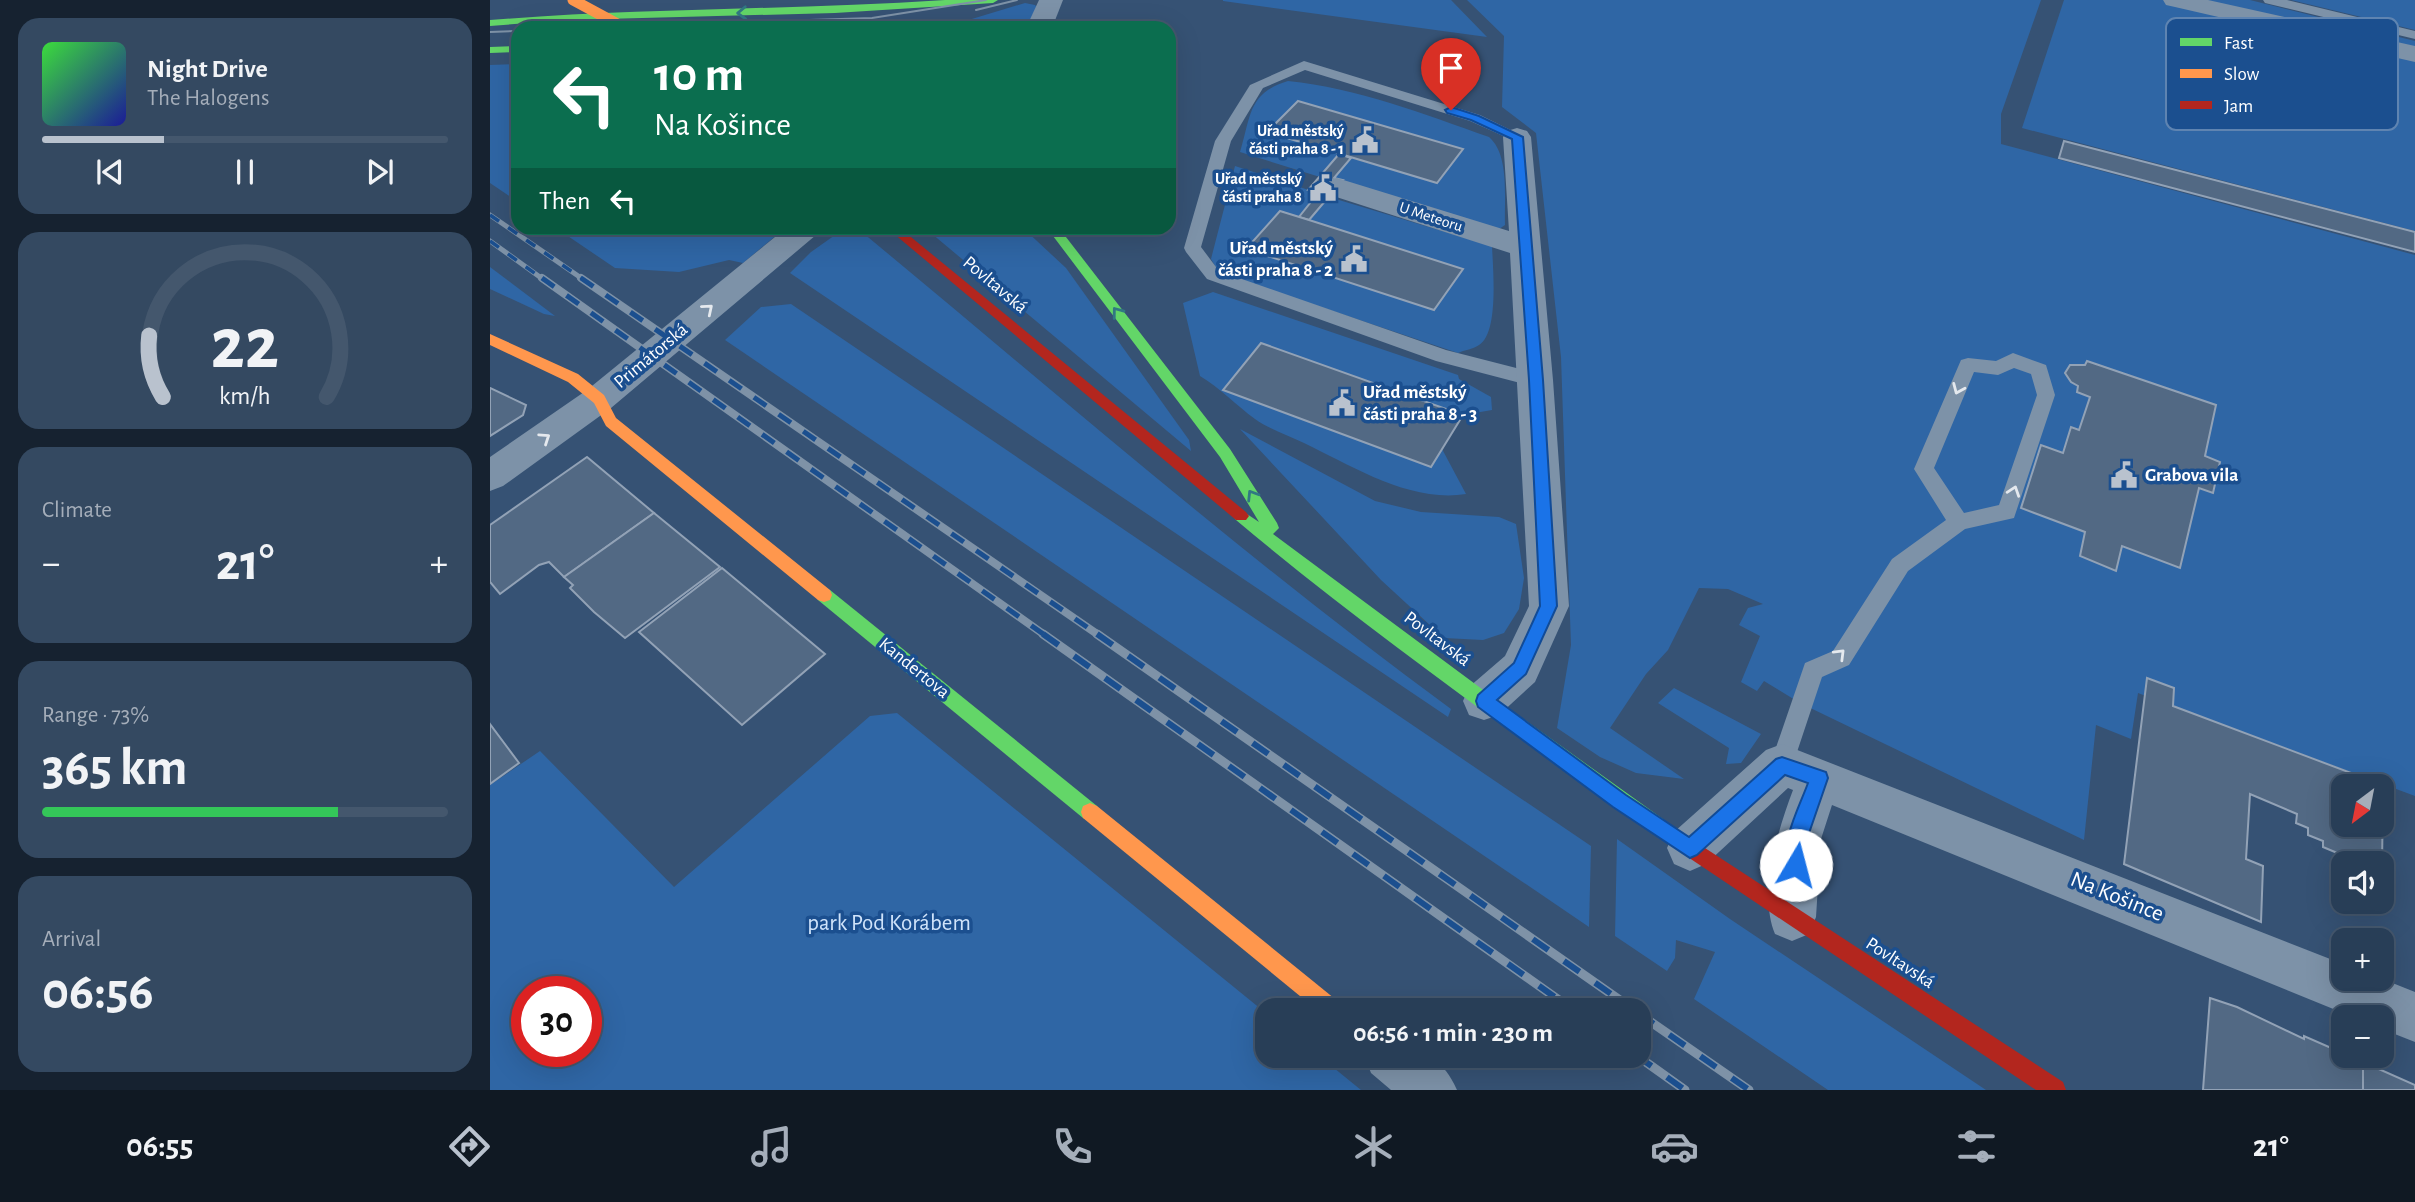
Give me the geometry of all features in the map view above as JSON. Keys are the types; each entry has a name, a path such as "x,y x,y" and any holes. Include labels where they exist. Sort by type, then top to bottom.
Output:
{"main road":[{"path":"573,0 612,21"},
{"path":"516,21 567,17 835,10 993,0"},
{"path":"939,20 1006,0"},
{"path":"490,23 511,21"},
{"path":"490,50 511,49"},
{"name":"Povltavská","path":"902,235 1287,554 1484,701 1620,801 2055,1090"},
{"path":"1058,235 1225,453 1287,554"},
{"name":"Kandertova","path":"490,339 573,378 599,399 611,422 1318,998"}],"street":[{"path":"1043,21 1051,0"},
{"path":"2175,0 2255,18"},
{"path":"1484,701 1520,669 1549,606 1536,380 1517,137"},
{"name":"U Meteoru","path":"1337,187 1526,247"},
{"name":"Primátorská","path":"490,476 599,399 797,235"},
{"path":"1690,848 1801,772"},
{"path":"1792,917 1801,772"},
{"name":"Na Košince","path":"1801,772 2415,1017"},
{"path":"1405,1068 1431,1090"}],"lane":[{"path":"2270,0 2345,18"},
{"path":"1517,137 1475,118 1304,65 1257,85 1243,107 1223,141 1192,248 1213,275 1443,356 1536,380"},
{"path":"1801,772 1800,703 1813,670 1841,658 1900,565 1959,522 2007,512 2046,395 2039,370 2013,360 1998,368 1968,365 1924,470 1959,522"}],"green space":[{"path":"1451,0 1487,37 1223,1"},
{"path":"1467,0 2041,0 2001,114 2001,144 2415,255 2415,796 2394,788 2394,774 2356,774 2138,693 2131,739 2096,725 2084,840 1800,703 1764,681 1757,691 1741,682 1760,636 1739,625 1748,608 1763,604 1728,589 1699,588 1668,650 1646,674 1610,728 1684,779 1636,773 1600,757 1557,728 1571,645 1561,357 1536,133 1502,107 1504,36","holes":["2087,361 2216,405 2205,456 2220,462 2213,493 2199,488 2180,568 2122,546 2115,570 2080,556 2085,532 2022,508 2041,445 2063,453 2071,428 2079,430 2090,397 2071,382 2065,373 2070,365 2085,365"]},
{"path":"2064,0 2163,0 2243,18 2166,18 2166,130 2398,130 2398,53 2415,57 2415,231 2022,128"},
{"path":"2186,0 2250,0 2322,18 2267,18"},
{"path":"2291,0 2415,0 2415,30 2398,26 2398,18 2365,18"},
{"path":"1025,3 1035,5 1038,9 1029,21 965,21"},
{"path":"2398,37 2415,41 2415,51 2398,47"},
{"path":"511,64 511,197 490,183 490,65"},
{"path":"1288,81 1365,96 1489,137 1496,145 1503,166 1505,225 1499,229 1334,178 1351,158 1437,183 1463,149 1298,101 1268,132 1339,154 1320,177 1240,152 1249,117 1258,99 1275,86"},
{"path":"1235,166 1318,193 1299,217 1280,211 1247,249 1433,310 1463,269 1309,220 1329,197 1492,246 1492,314 1485,338 1477,346 1458,353 1219,273 1211,259"},
{"path":"566,235 777,235 743,263 729,260 679,272 615,268"},
{"path":"835,235 865,235 1225,534 1451,709 1448,717 790,273 811,252"},
{"path":"933,235 1031,235 1066,268 1189,440 1191,451"},
{"path":"490,267 555,316 544,314 490,289"},
{"path":"1213,292 1458,375 1459,379 1491,397 1492,410 1463,415 1261,343 1224,390 1431,467 1442,449 1466,494 1424,493 1382,481 1260,423 1200,376 1183,303"},
{"path":"791,304 1591,846 1589,927 725,340 761,307"},
{"path":"1240,429 1375,501 1421,512 1499,517 1516,524 1524,578 1519,609 1504,633 1483,640 1444,638 1381,580"},
{"path":"1674,688 1761,734 1741,763 1726,764 1729,748 1658,703"},
{"name":"park Pod Korábem","path":"897,713 1255,1004 1255,1068 1334,1068 1361,1090 490,1090 490,785 540,751 674,887 870,716"},
{"path":"1617,839 1730,919 1986,1090 1828,1090 1694,999 1715,952 1676,940 1675,958 1667,971 1615,936"}],"building":[{"name":"Uřad městský části praha 8 - 1","path":"1298,101 1463,149 1437,183 1267,132"},
{"path":"2064,141 2415,232 2415,252 2059,158"},
{"name":"Uřad městský části praha 8","path":"1339,154 1351,158 1334,178 1343,180 1309,220 1299,217 1318,193 1308,190"},
{"name":"Uřad městský části praha 8 - 2","path":"1280,211 1463,269 1434,310 1246,249"},
{"name":"Uřad městský části praha 8 - 3","path":"1261,343 1463,415 1431,467 1223,390"},
{"name":"Grabova vila","path":"2087,361 2216,405 2205,456 2220,462 2213,493 2199,488 2180,568 2122,546 2116,571 2080,556 2085,532 2021,508 2041,445 2063,453 2071,427 2079,430 2090,397 2077,392 2078,386 2071,382 2065,373 2070,365 2085,365"},
{"path":"490,388 526,405 523,415 490,436"},
{"path":"587,457 654,513 564,577 549,562 539,565 500,594 490,582 490,525"},
{"path":"654,513 720,567 625,638 570,588 573,585 564,577"},
{"path":"722,568 825,654 742,725 639,632"},
{"path":"2147,678 2174,688 2173,706 2354,774 2331,774 2331,837 2382,837 2382,851 2332,851 2323,847 2323,841 2308,835 2308,828 2296,823 2297,814 2250,794 2246,859 2263,866 2261,922 2124,864"},
{"path":"490,724 519,763 490,784"},
{"path":"2210,998 2331,1048 2331,1068 2363,1068 2363,1090 2203,1090"},
{"path":"2363,1068 2377,1068 2415,1085 2415,1090 2363,1090"}],"tram line":[{"path":"780,21 872,18 986,0"},
{"path":"976,10 1017,0"},
{"path":"490,32 511,31"}],"railway":[{"path":"490,215 511,230"},
{"path":"519,235 584,280"},
{"path":"490,241 544,280"},
{"path":"542,278 1046,636"},
{"path":"581,278 1100,636"},
{"path":"1043,634 1556,998"},
{"path":"1097,634 1617,998"},
{"path":"1651,1022 1749,1090"},
{"path":"1651,1066 1685,1090"}],"traffic: fast":[{"path":"516,21 567,17 835,10 993,0"},
{"path":"490,23 511,21"},
{"path":"490,50 511,49"},
{"path":"1058,235 1225,453 1271,528"},
{"path":"1241,516 1287,554 1484,701 1656,825"},
{"path":"824,595 1090,812"}],"traffic: slow":[{"path":"573,0 612,21"},
{"path":"490,339 573,378 599,399 611,422 824,595"},
{"path":"1090,812 1318,998"}],"traffic: jam":[{"path":"901,235 1241,516"},
{"path":"1656,825 2055,1090"}],"place":[{"name":"Uřad městský části praha 8 - 1","path":"1365,140"},
{"name":"Uřad městský části praha 8","path":"1323,188"},
{"name":"Uřad městský části praha 8 - 2","path":"1354,259"},
{"name":"Uřad městský části praha 8 - 3","path":"1342,403"},
{"name":"Grabova vila","path":"2124,475"}],"route":[{"path":"1451,110 1517,137 1536,380 1549,606 1520,669 1484,701 1620,801 1690,848 1782,765 1819,778 1798,839 1796,865"}]}
